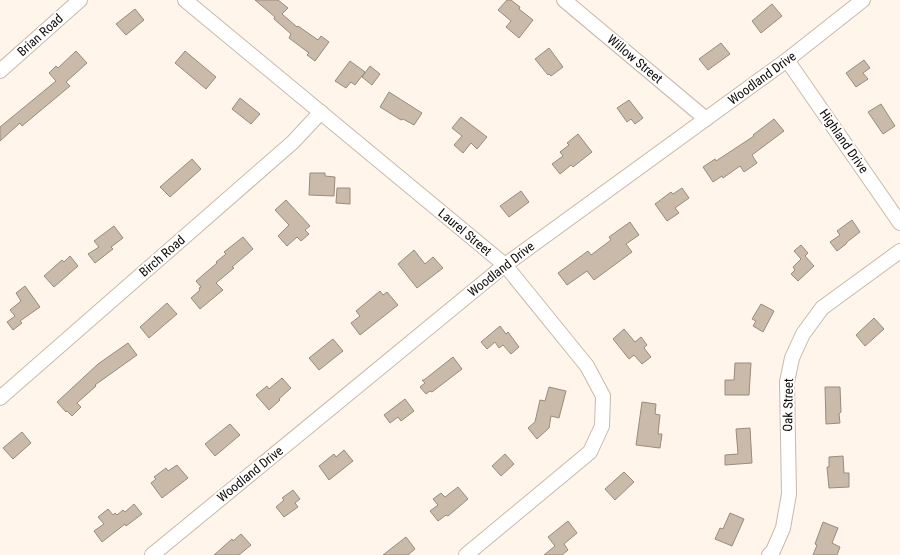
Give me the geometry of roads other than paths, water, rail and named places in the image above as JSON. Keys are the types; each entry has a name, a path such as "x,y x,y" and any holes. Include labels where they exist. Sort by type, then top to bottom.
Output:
{"street":[{"name":"Brian Road","path":"0,71 80,0"},
{"name":"Laurel Street","path":"184,0 505,265 587,366 603,396 602,426 590,452 466,555"},
{"name":"Willow Street","path":"564,0 706,119"},
{"name":"Woodland Drive","path":"152,555 505,265 787,60 863,0"},
{"name":"Highland Drive","path":"787,60 900,223"},
{"name":"Birch Road","path":"0,398 293,142 321,112"},
{"name":"Oak Street","path":"769,555 773,551 783,528 789,494 787,382 792,358 803,334 822,308 900,251"}]}
